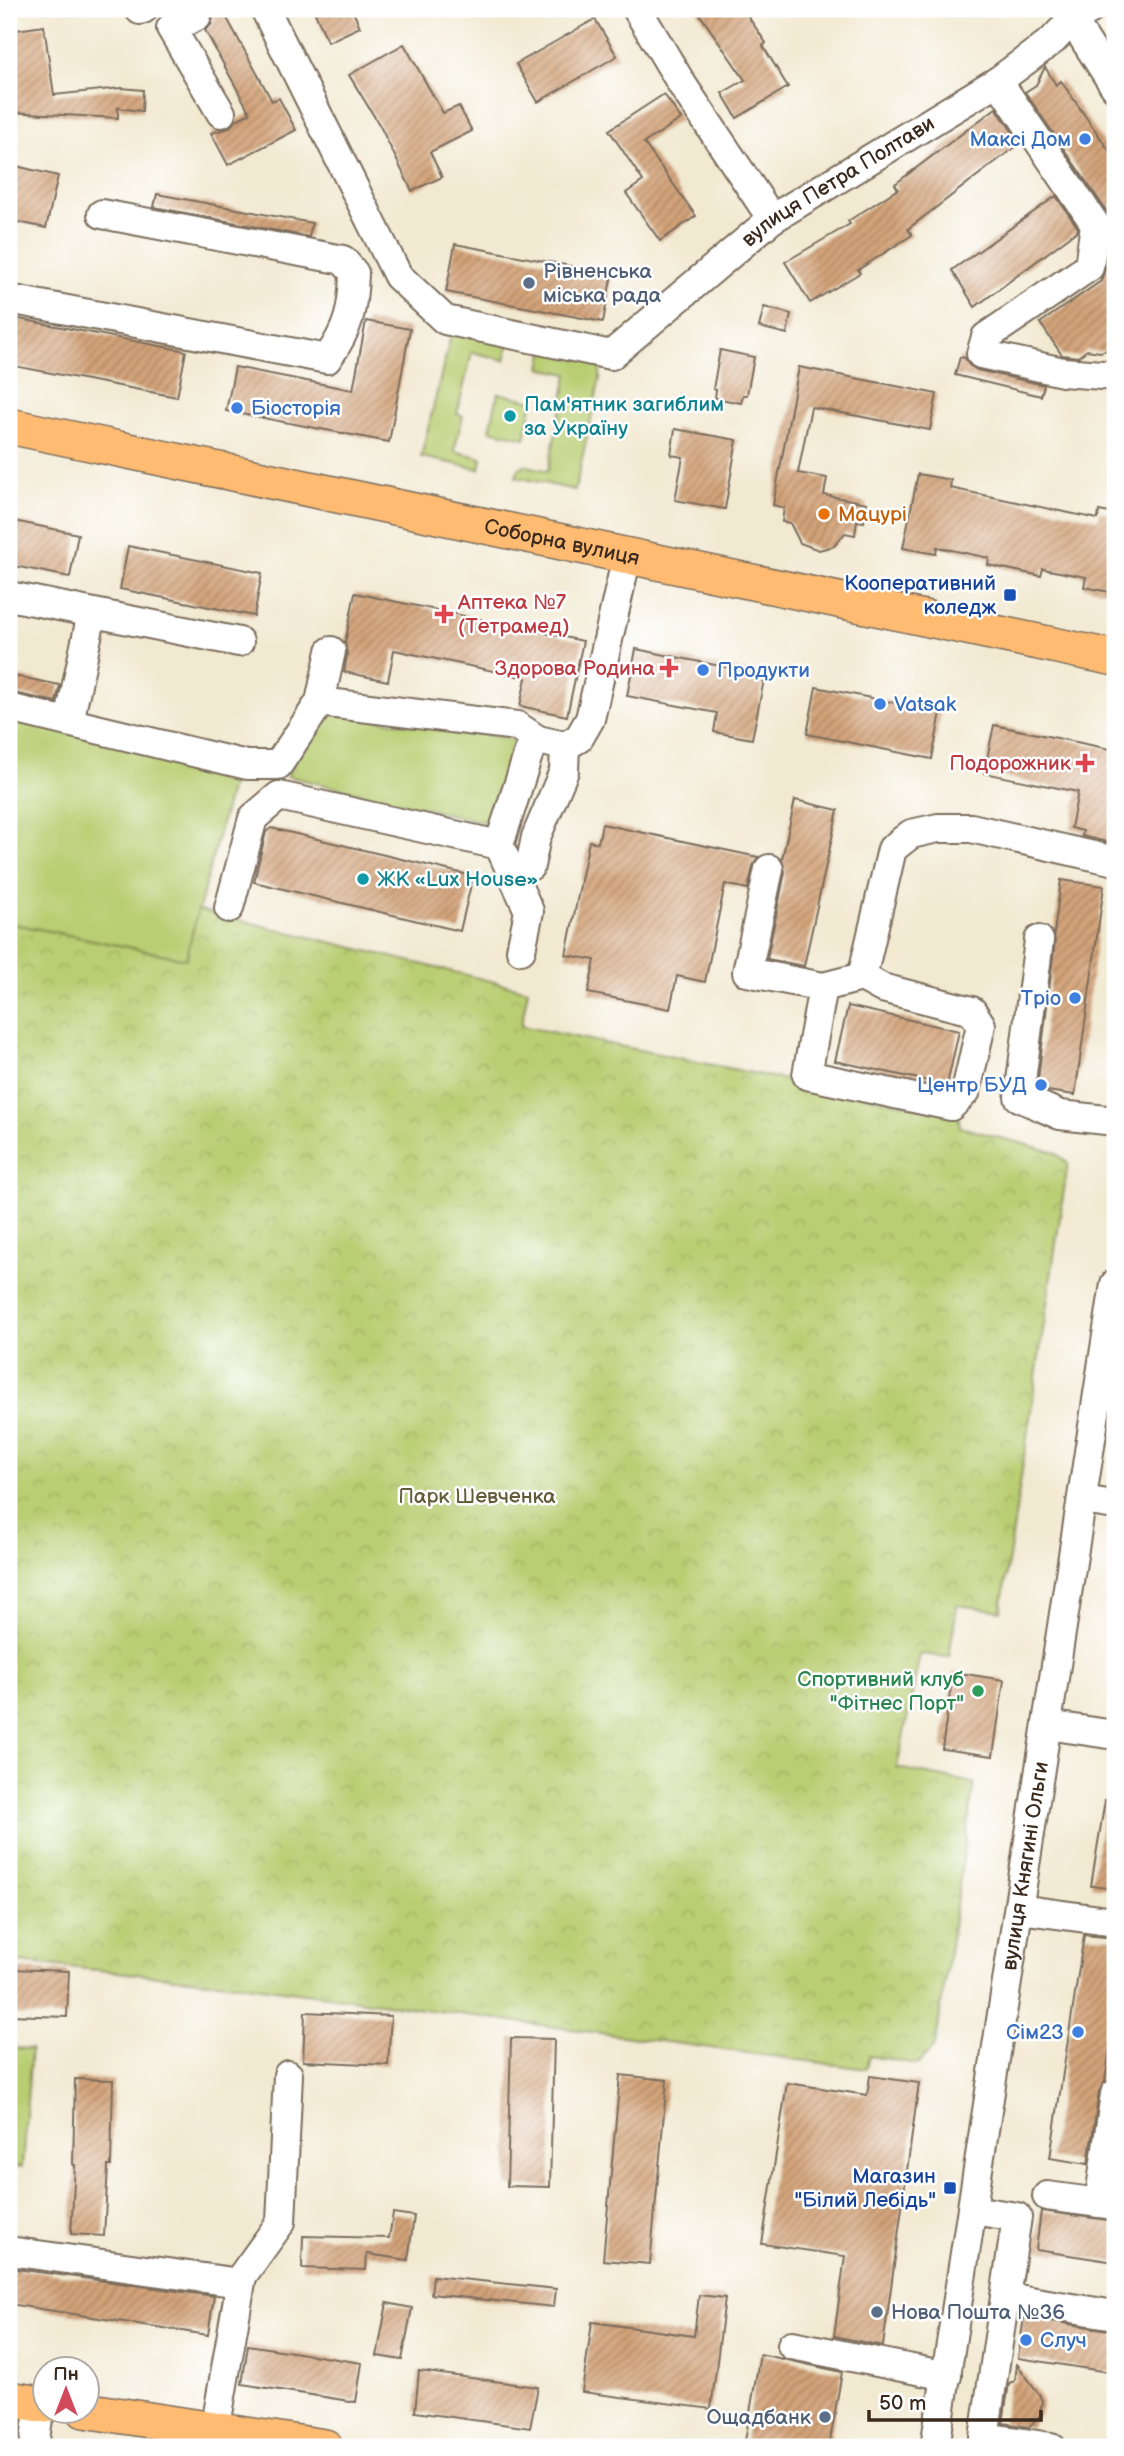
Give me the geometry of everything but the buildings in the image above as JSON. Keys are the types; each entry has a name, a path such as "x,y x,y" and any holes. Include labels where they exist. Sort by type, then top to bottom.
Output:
{"main road":[{"name":"Соборна вулиця","path":"9,426 1115,658"},
{"path":"102,2413 325,2447"}],"street":[{"name":"вулиця Петра Полтави","path":"265,9 398,276 445,320 611,355 772,219 998,81 1053,40 1076,13"},
{"path":"637,9 684,86 772,219"},
{"path":"1076,13 1115,87"},
{"path":"197,16 171,28 221,113"},
{"path":"998,81 1096,224 1089,267 986,337 981,354 1063,372 1115,376"},
{"path":"9,299 327,359 343,338 353,306 354,273 343,260 102,214"},
{"path":"320,702 517,726 538,740 565,746 579,737 590,719 627,556"},
{"path":"9,597 239,642"},
{"path":"69,722 92,613"},
{"path":"279,796 278,765 320,702 331,651"},
{"path":"9,708 247,765 278,765"},
{"path":"521,950 529,911 499,845 529,752 538,740"},
{"path":"530,866 536,837 564,771 565,746"},
{"path":"279,796 499,845"},
{"path":"229,908 253,818 279,796"},
{"path":"862,977 892,849 911,834 938,828 971,828 1115,861"},
{"path":"769,869 747,972 824,987 862,977 883,988 972,1011 981,1025 966,1091 951,1106 807,1075 824,987"},
{"path":"1039,940 1019,1097 1060,1115 1115,1121"},
{"name":"вулиця Княгині Ольги","path":"935,2447 1115,1284"},
{"path":"1082,1500 1115,1505"},
{"path":"1047,1725 1115,1735"},
{"path":"1019,1909 1115,1922"},
{"path":"215,2431 242,2276 281,2222 288,2076"},
{"path":"1047,2196 1107,2204 1115,2094"},
{"path":"971,2210 1017,2217 984,2437 1051,2447"},
{"path":"9,2251 240,2283"},
{"path":"1006,2297 1115,2315"},
{"path":"954,2332 999,2338"},
{"path":"792,2346 947,2376"},
{"path":"33,2424 34,2447"}],"green space":[{"path":"453,334 510,340 505,360 472,352 457,414 463,416 454,451 482,458 480,469 421,457"},
{"path":"545,348 596,362 600,368 600,379 575,490 516,477 518,470 524,465 548,471 568,374 541,368"},
{"path":"498,393 533,401 525,438 490,430"},
{"path":"325,712 514,739 487,823 287,776"},
{"path":"9,715 235,770 186,959 9,923"},
{"name":"Парк Шевченка","path":"198,910 528,990 521,1026 958,1115 960,1127 1054,1152 1068,1163 1001,1611 957,1605 949,1657 920,1654 897,1768 974,1783 935,2045 918,2064 869,2056 866,2069 246,1985 9,1961 9,923 186,959"},
{"path":"9,2048 31,2049 22,2167 9,2166"}],"place":[{"name":"Максі Дом","path":"1085,139"},
{"name":"Рівненська міська рада","path":"529,283"},
{"name":"Біосторія","path":"237,408"},
{"name":"Пам'ятник загиблим за Україну","path":"510,416"},
{"name":"Мацурі","path":"824,514"},
{"name":"Кооперативний коледж","path":"1010,595"},
{"name":"Аптека №7 (Тетрамед)","path":"444,614"},
{"name":"Здорова Родина","path":"669,668"},
{"name":"Продукти","path":"703,670"},
{"name":"Vatsak","path":"880,704"},
{"name":"Подорожник","path":"1085,763"},
{"name":"ЖК «Lux House»","path":"363,879"},
{"name":"Тріо","path":"1075,998"},
{"name":"Центр БУД","path":"1041,1085"},
{"name":"Спортивний клуб \"Фітнес Порт\"","path":"978,1691"},
{"name":"Сім23","path":"1078,2032"},
{"name":"Магазин \"Білий Лебідь\"","path":"950,2188"},
{"name":"Нова Пошта №36","path":"877,2312"},
{"name":"Случ","path":"1026,2340"},
{"name":"Ощадбанк","path":"825,2417"}]}
